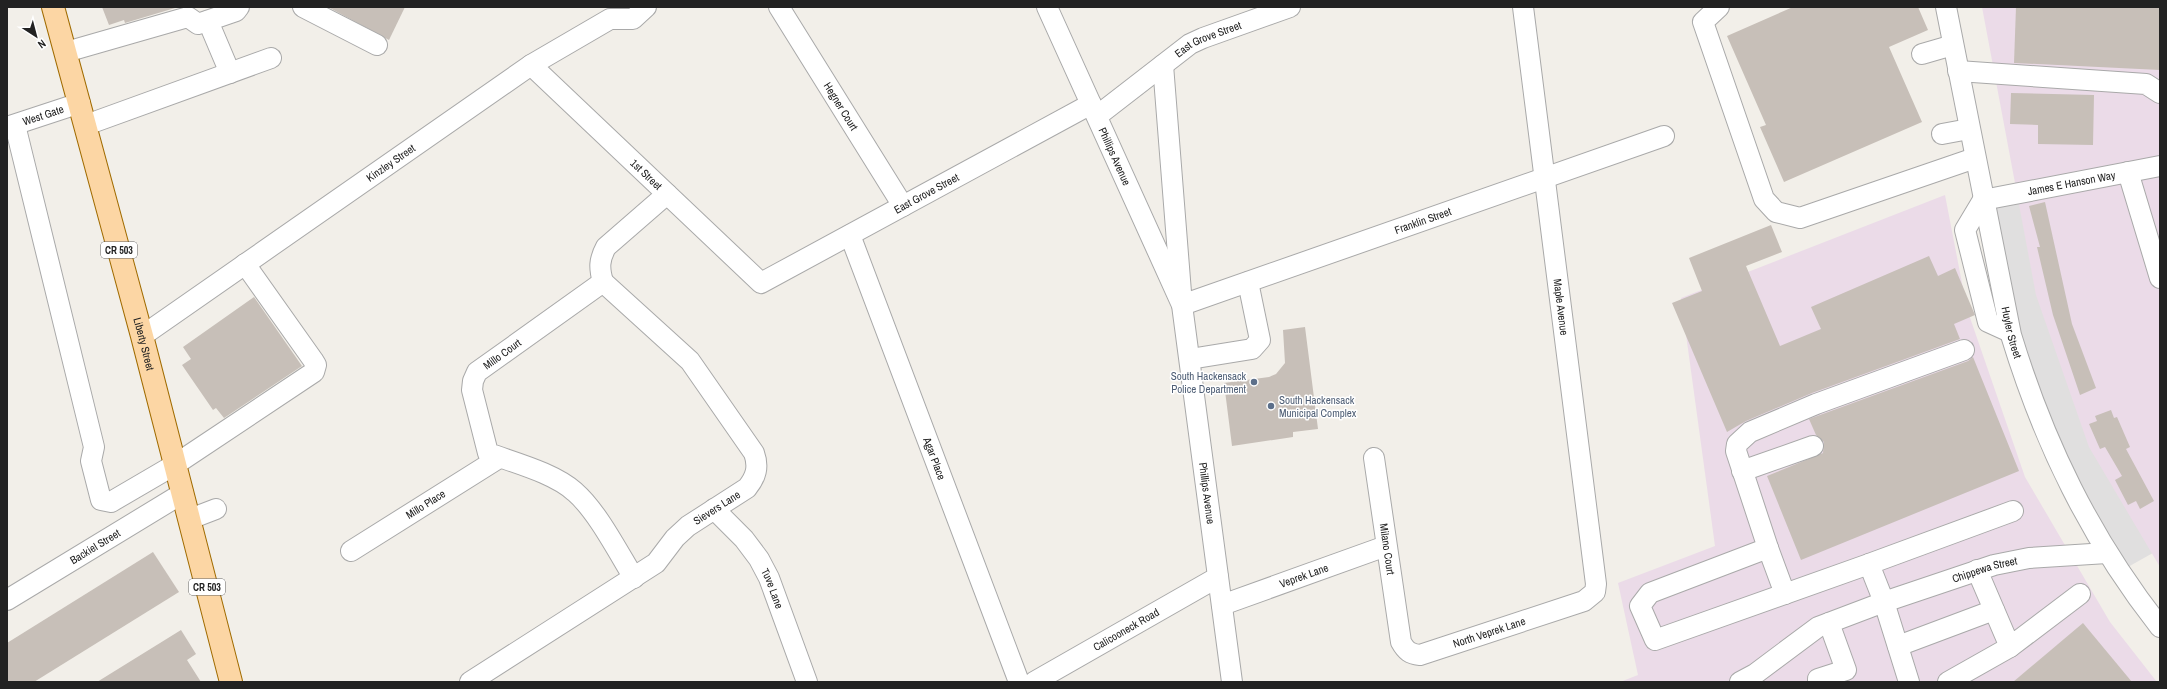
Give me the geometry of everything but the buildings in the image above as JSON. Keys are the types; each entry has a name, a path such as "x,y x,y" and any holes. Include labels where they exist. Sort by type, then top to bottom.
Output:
{"main road":[{"name":"Liberty Street","path":"53,7 176,464 231,682"}],"street":[{"path":"66,52 188,17 198,24 236,11 238,7"},
{"path":"303,7 377,45"},
{"name":"Kinzley Street","path":"142,336 531,65 610,20 634,19 646,7"},
{"name":"Hegner Court","path":"779,7 903,206"},
{"name":"Phillips Avenue","path":"1047,7 1182,304"},
{"name":"East Grove Street","path":"761,283 903,206 1094,110 1163,65 1190,44 1290,7"},
{"name":"Maple Avenue","path":"1523,7 1596,584 1595,592 1584,601"},
{"path":"1719,7 1703,22 1764,199 1776,212 1800,218 1975,158"},
{"name":"Huyler Street","path":"1946,7 2010,332 2025,382 2042,427 2068,484 2106,553 2140,602 2160,627"},
{"path":"208,21 230,73"},
{"path":"1922,54 1953,45"},
{"path":"86,125 271,58"},
{"name":"1st Street","path":"531,65 761,283"},
{"name":"Phillips Avenue","path":"1163,65 1182,304 1232,682"},
{"path":"1958,71 2146,84 2160,93"},
{"name":"West Gate","path":"11,126 80,103"},
{"path":"11,126 94,447 90,461 101,500 111,502 176,464 314,372 316,366 313,360 245,264"},
{"path":"1942,134 1969,129"},
{"name":"Franklin Street","path":"1182,304 1664,136"},
{"name":"James E Hanson Way","path":"1983,200 2160,166"},
{"path":"2128,172 2160,278"},
{"path":"603,282 599,270 600,258 606,247 667,194"},
{"name":"Agar Place","path":"850,235 1019,682"},
{"name":"Millo Court","path":"603,282 477,372 472,381 472,390 488,453 559,481 575,492 590,508 634,578"},
{"name":"Sievers Lane","path":"470,682 656,564 675,538 688,526 747,488 754,480 757,470 754,453 690,361 603,282"},
{"path":"1190,359 1252,348 1260,340 1248,282"},
{"path":"1785,594 1742,471 1736,451 1737,444 1750,432 1816,404 1964,350"},
{"path":"1742,471 1813,446"},
{"name":"Millo Place","path":"351,551 499,458"},
{"name":"Milano Court","path":"1374,458 1401,640"},
{"name":"Backiel Street","path":"7,600 183,492"},
{"path":"190,519 216,509"},
{"name":"Tuve Lane","path":"714,509 744,539 759,559 768,578 807,682"},
{"path":"1768,548 1650,593 1640,606 1655,640 2013,511"},
{"name":"Veprek Lane","path":"1222,605 1386,546"},
{"name":"Chippewa Street","path":"1740,682 1770,674 1818,627 1876,605 1977,570 2029,558 2106,553"},
{"path":"1869,564 1876,605 1898,646 1910,682"},
{"path":"1977,570 2010,647"},
{"name":"Calicooneck Road","path":"1034,682 1218,577"},
{"path":"1948,682 2010,647 2080,594"},
{"name":"North Veprek Lane","path":"1401,640 1405,650 1412,654 1420,655 1584,601"},
{"path":"2140,602 2160,602"},
{"path":"1898,646 1994,610"},
{"path":"1818,682 1818,680 1848,676 1829,623"}],"shaded area":[{"path":"1982,7 2160,7 2160,567 2089,447 2036,295"},
{"path":"2108,176 2160,385 2160,549 2119,572 2042,427 1983,200"},
{"path":"1945,195 1967,309 2025,477 2110,622 2157,682 1620,682 1638,675 1618,583 1715,546 1681,298"}],"place":[{"name":"South Hackensack Police Department","path":"1254,382"},
{"name":"South Hackensack Municipal Complex","path":"1271,406"}]}
